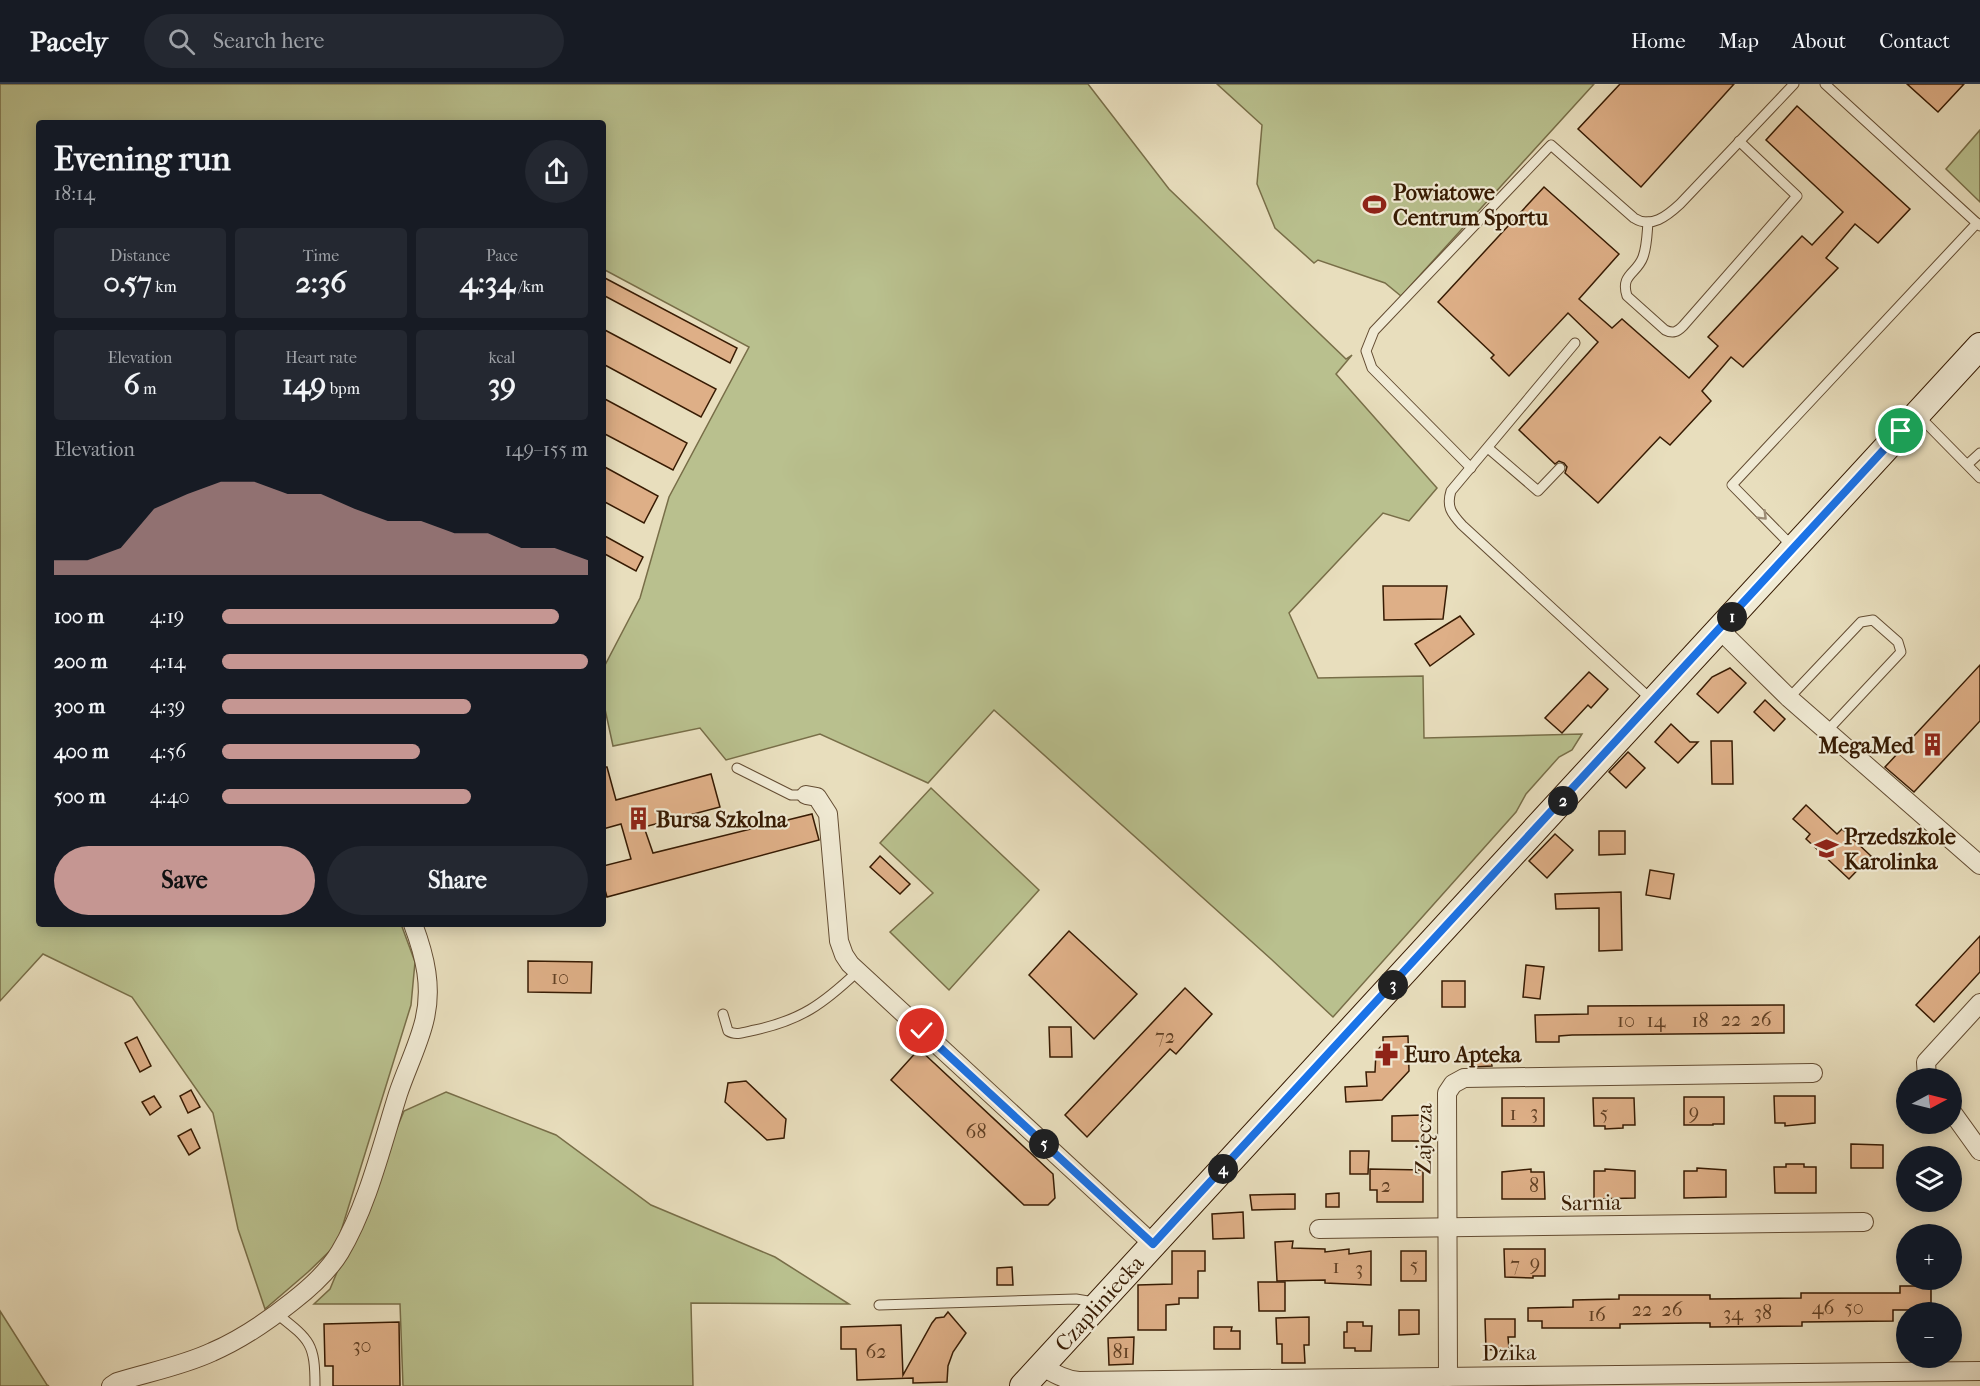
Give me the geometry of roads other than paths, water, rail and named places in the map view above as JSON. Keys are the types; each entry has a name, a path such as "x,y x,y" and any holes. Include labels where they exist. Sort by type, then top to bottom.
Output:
{"main road":[{"name":"Czapliniecka","path":"1023,1386 1980,346"}],"street":[{"path":"1720,630 1789,698 1980,865"},
{"path":"807,795 817,797 828,814 839,941 844,955 857,972 1153,1244"},
{"path":"111,1386 117,1382 181,1364 212,1352 251,1332 318,1282 340,1252 354,1224 373,1174 427,1009 427,968 414,927"},
{"path":"1926,1068 1926,1062 1980,1003"},
{"name":"Zajęcza","path":"1448,1377 1447,1093 1453,1084 1464,1078 1813,1073"},
{"path":"1962,1126 1980,1151"},
{"name":"Sarnia","path":"1318,1229 1864,1222"},
{"name":"Dzika","path":"1042,1366 1053,1373 1079,1381 1979,1371"}],"lane":[{"path":"1471,468 1372,368 1366,351 1374,331 1551,145 1634,218 1641,222 1648,222 1667,216 1794,84"},
{"path":"1794,547 1732,485 1978,225 1825,84"},
{"path":"1648,222 1643,256 1627,278 1627,296 1671,333 1683,326 1797,196 1740,141"},
{"path":"1575,343 1451,491 1448,500 1450,511 1462,525 1653,701"},
{"path":"1917,414 1980,478"},
{"path":"1488,448 1538,491 1560,468"},
{"path":"1968,465 1980,453"},
{"path":"1789,698 1860,622 1873,620 1879,625 1898,642 1901,652 1827,731"},
{"path":"737,768 791,795 807,795"},
{"path":"723,1014 728,1031 736,1034 778,1025 800,1016 832,996 857,972"},
{"path":"879,1305 1076,1299 1088,1301 1096,1307"},
{"path":"277,1314 305,1337 312,1349 315,1361 315,1386"}],"place":[{"name":"Powiatowe Centrum Sportu","path":"1375,205"},
{"name":"MegaMed","path":"1932,745"},
{"name":"Bursa Szkolna","path":"638,819"},
{"name":"Przedszkole Karolinka","path":"1826,849"},
{"name":"Euro Apteka","path":"1386,1054"}]}
